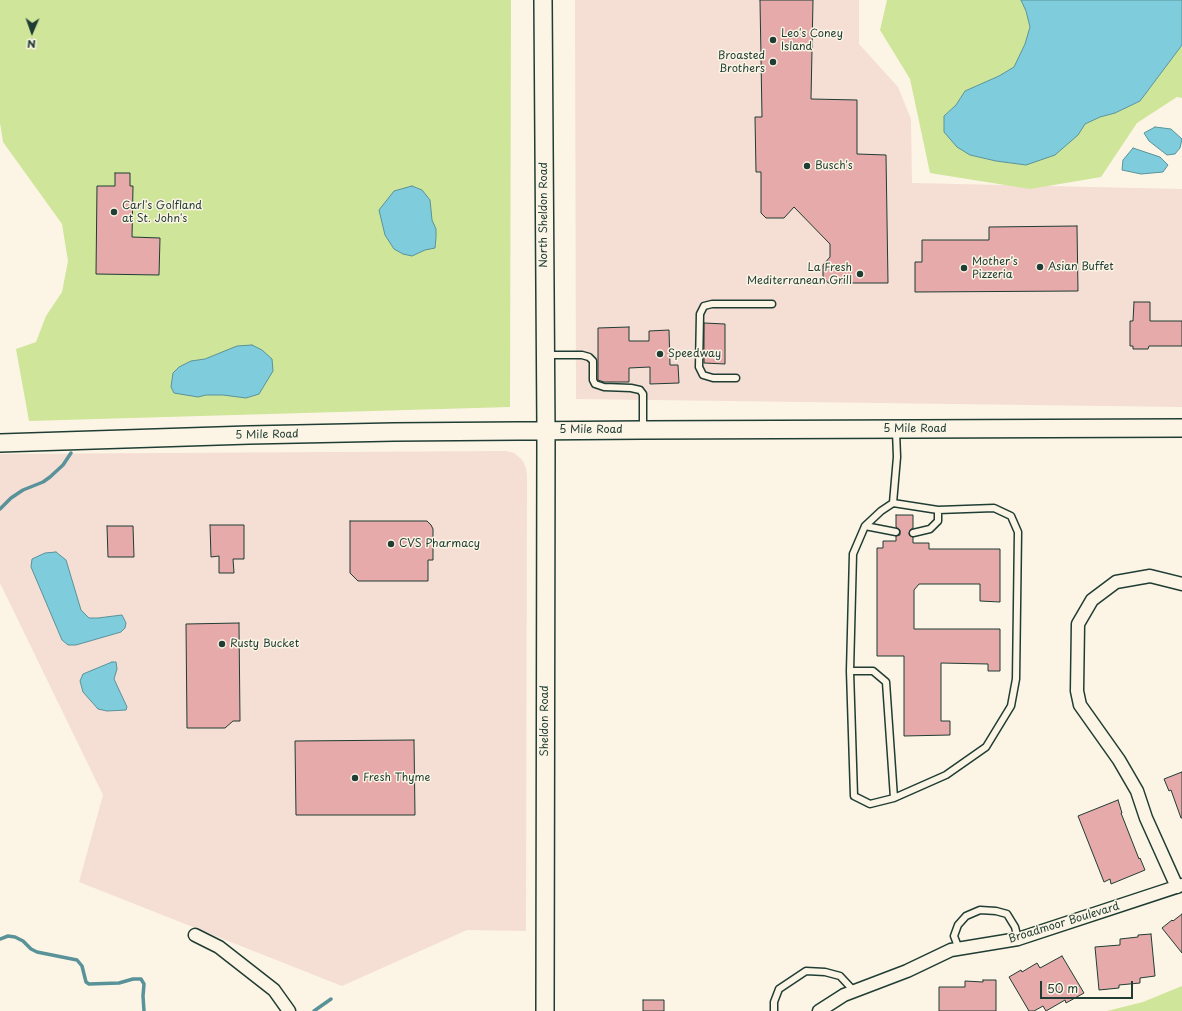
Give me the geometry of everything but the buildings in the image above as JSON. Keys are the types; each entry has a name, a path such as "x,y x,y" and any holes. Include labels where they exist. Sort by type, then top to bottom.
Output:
{"street":[{"name":"North Sheldon Road","path":"543,0 546,431"},
{"name":"5 Mile Road","path":"0,443 249,435 546,431 1182,428"},
{"name":"Sheldon Road","path":"545,1011 546,431"},
{"path":"1180,886 1146,818 1137,791 1119,760 1080,705 1077,691 1078,624 1092,600 1116,582 1150,576 1182,584"},
{"name":"Broadmoor Boulevard","path":"819,1011 844,995 907,971 951,950 1018,939 1180,886"},
{"path":"195,935 219,947 274,990 289,1011"}],"lane":[{"path":"736,378 712,378 703,375 699,366 700,314 704,306 712,304 772,304"},
{"path":"545,355 582,355 589,357 593,361 593,380 595,384 604,387 631,388 640,390 643,394 644,430"},
{"path":"893,503 897,457 896,429"},
{"path":"893,503 938,510 994,508 1011,516 1018,532 1016,678 1012,706 986,747 946,775 894,798 870,804 854,796 850,671 853,554 866,526 881,511 893,503"},
{"path":"913,533 930,530 938,521 938,510"},
{"path":"866,526 896,532"},
{"path":"850,671 873,672 886,682 894,798"},
{"path":"959,949 954,936 958,926 966,916 980,910 996,911 1007,914 1015,927 1018,939"},
{"path":"774,1011 774,1002 780,989 806,971 825,972 840,976 854,991"}],"shaded area":[{"path":"575,0 859,0 859,44 898,87 911,119 912,183 1182,189 1182,407 576,399"},
{"path":"506,451 514,453 523,461 527,475 526,931 467,930 342,986 79,882 103,795 0,583 0,454"}],"green space":[{"path":"0,0 511,0 510,407 29,421 16,349 36,342 46,316 62,292 68,261 62,224 3,142 0,123"},
{"path":"887,0 1021,0 1026,11 1030,27 1025,44 1014,67 999,76 965,91 956,105 944,116 970,155 996,161 1026,165 1078,135 1084,124 1100,117 1115,113 1140,101 1182,45 1182,98 1177,97 1137,123 1101,177 1030,189 930,173 910,79 880,30"},
{"path":"1182,986 1182,1011 1107,1011 1143,1002"}],"water":[{"path":"1021,0 1182,0 1182,45 1140,101 1115,113 1100,117 1085,124 1078,135 1055,155 1026,165 996,161 970,155 957,147 944,132 944,116 956,105 965,91 999,76 1014,67 1025,44 1030,27 1026,11"},
{"path":"1155,127 1171,129 1182,139 1180,148 1175,154 1167,155 1149,141 1144,133"},
{"path":"1133,148 1160,157 1168,165 1163,172 1141,174 1122,170 1123,160"},
{"path":"412,186 422,190 430,200 432,220 436,229 436,237 435,248 425,250 412,256 403,254 394,249 385,235 379,210 394,191"},
{"path":"252,345 262,350 272,359 273,371 259,394 246,398 223,395 206,395 198,397 174,393 171,387 173,373 179,367 191,361 205,359 237,346"},
{"path":"56,552 66,560 81,610 89,618 122,615 126,623 125,628 121,632 76,645 68,645 62,640 31,567 32,559 45,553"},
{"path":"112,662 116,662 117,669 114,679 127,707 126,710 107,711 98,709 83,692 80,681 83,674"}],"waterway":[{"path":"0,509 11,498 23,490 43,482 50,477 63,465 71,453"},
{"path":"0,939 8,936 15,937 23,941 31,949 37,952 77,960 82,966 86,982 89,984 119,983 133,979 141,979 144,984 144,1011"},
{"path":"314,1011 331,999"}],"place":[{"name":"Leo's Coney Island","path":"773,40"},
{"name":"Broasted Brothers","path":"773,62"},
{"name":"Busch's","path":"807,166"},
{"name":"Carl's Golfland at St. John's","path":"114,212"},
{"name":"Asian Buffet","path":"1040,267"},
{"name":"Mother's Pizzeria","path":"964,268"},
{"name":"La Fresh Mediterranean Grill","path":"860,274"},
{"name":"Speedway","path":"660,354"},
{"name":"CVS Pharmacy","path":"391,544"},
{"name":"Rusty Bucket","path":"222,644"},
{"name":"Fresh Thyme","path":"355,778"}]}
